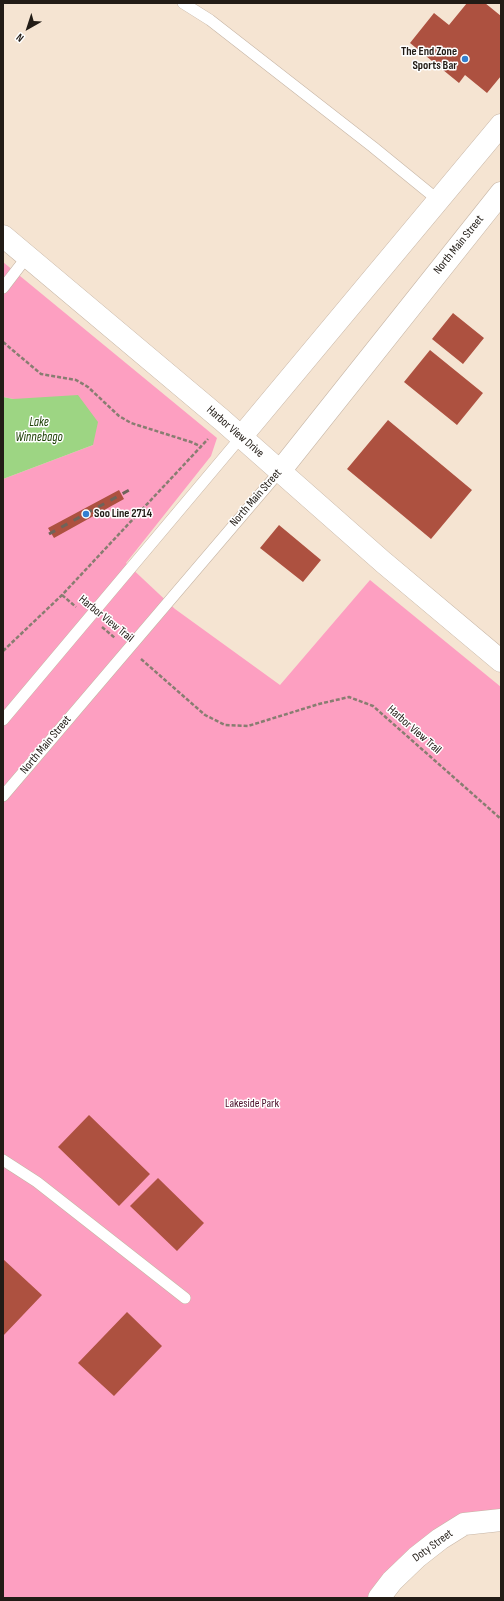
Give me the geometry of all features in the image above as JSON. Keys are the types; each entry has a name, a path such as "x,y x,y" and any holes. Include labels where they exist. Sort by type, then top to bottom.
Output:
{"street":[{"path":"241,437 501,125"},
{"name":"North Main Street","path":"280,471 501,193"},
{"name":"Harbor View Drive","path":"3,236 26,258 241,437 383,562 501,660"},
{"name":"Doty Street","path":"378,1598 392,1581 417,1556 440,1539 464,1524 501,1520"}],"lane":[{"path":"183,3 210,20 373,147 438,200"},
{"path":"3,288 26,258"},
{"path":"3,720 241,437"},
{"name":"North Main Street","path":"3,796 280,471"},
{"path":"3,1160 37,1182 185,1298"}],"path":[{"name":"Harbor View Trail","path":"3,342 41,374 76,380 88,387 120,416 131,423 191,442 202,447 62,595 128,648 205,715 225,725 248,726 319,704 349,698 373,706 501,819"},
{"path":"3,651 62,595"}],"green space":[{"name":"Lakeside Park","path":"3,262 217,438 211,456 126,563 175,609 280,685 370,580 501,687 501,1520 464,1524 379,1598 3,1598 3,479 93,445 13,399 3,397"}],"water":[{"name":"Lake Winnebago","path":"78,395 98,422 93,445 3,479 3,397 13,399"}],"building":[{"name":"The End Zone Sports Bar","path":"467,3 485,3 501,16 501,76 487,93 465,75 459,83 410,43 434,13 449,25"},
{"path":"453,313 484,338 463,364 432,339"},
{"path":"430,350 483,393 457,425 404,382"},
{"path":"388,420 472,490 431,539 347,469"},
{"name":"Soo Line 2714","path":"119,490 124,499 54,538 48,528"},
{"path":"279,525 321,560 303,582 260,548"},
{"path":"89,1115 150,1174 119,1206 58,1147"},
{"path":"158,1178 204,1223 177,1251 130,1206"},
{"path":"3,1259 42,1295 3,1336"},
{"path":"127,1312 162,1346 114,1396 78,1363"}],"railway":[{"path":"49,534 131,489"}],"place":[{"name":"The End Zone Sports Bar","path":"465,59"},
{"name":"Soo Line 2714","path":"86,514"}]}
